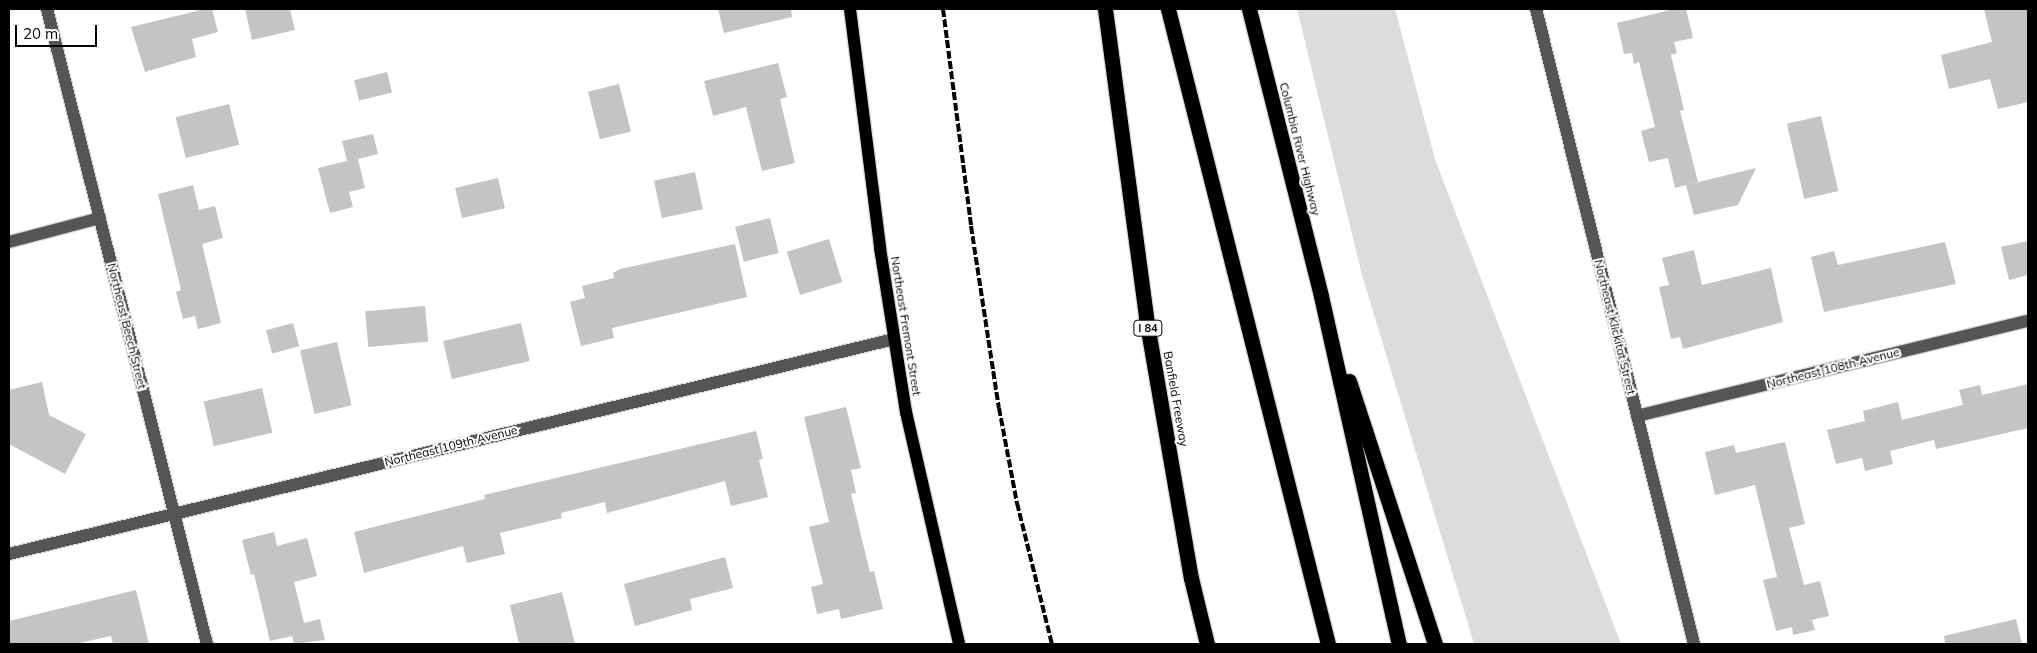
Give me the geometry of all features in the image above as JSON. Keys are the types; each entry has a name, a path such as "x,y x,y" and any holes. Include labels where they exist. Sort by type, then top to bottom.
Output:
{"highway":[{"name":"Banfield Freeway","path":"1105,9 1146,318 1192,578 1207,644"},
{"path":"1168,9 1328,644"},
{"name":"Columbia River Highway","path":"1249,9 1321,296"},
{"path":"1321,296 1399,644"},
{"path":"1321,296 1435,644"}],"main road":[{"name":"Northeast Fremont Street","path":"850,9 894,339 931,532 959,644"}],"street":[{"name":"Northeast Beech Street","path":"47,9 207,644"},
{"name":"Northeast Klickitat Street","path":"1536,9 1694,644"},
{"path":"9,242 100,218"},
{"name":"Northeast 108th Avenue","path":"1638,416 2028,321"},
{"name":"Northeast 109th Avenue","path":"9,554 894,339"}],"shaded area":[{"path":"1297,9 1395,9 1435,159 1621,644 1474,644 1362,275"}],"building":[{"path":"205,9 212,9 218,32 192,39 196,57 145,72 131,27"},
{"path":"245,9 290,9 295,30 252,40"},
{"path":"718,9 791,9 792,17 724,33"},
{"path":"1674,9 1686,9 1693,38 1674,42 1677,53 1671,55 1684,110 1680,111 1698,182 1675,188 1668,158 1649,162 1641,131 1655,127 1639,62 1634,64 1632,53 1624,54 1617,23"},
{"path":"1984,9 2028,9 2028,102 1998,109 1990,79 1949,89 1941,55 1992,42"},
{"path":"778,63 787,97 780,99 795,163 762,171 746,107 713,116 704,81"},
{"path":"387,72 392,92 359,101 354,80"},
{"path":"619,84 631,132 600,139 588,92"},
{"path":"229,104 239,145 186,158 176,117"},
{"path":"1821,116 1838,191 1804,199 1787,124"},
{"path":"373,134 378,154 358,159 365,188 349,192 353,207 330,213 318,168 347,161 342,141"},
{"path":"1756,168 1738,205 1694,215 1686,185"},
{"path":"695,172 703,209 662,218 654,181"},
{"path":"498,178 505,208 462,218 455,188"},
{"path":"193,185 199,210 215,206 223,238 202,244 221,323 198,329 195,316 183,319 176,292 181,290 158,194"},
{"path":"770,218 779,253 744,262 735,227"},
{"path":"829,239 842,282 800,295 787,252"},
{"path":"2028,241 2028,275 2009,280 2001,247"},
{"path":"1945,242 1956,284 1824,312 1811,257 1834,251 1838,265"},
{"path":"735,244 747,297 612,328 614,338 581,346 570,302 585,298 582,286 614,278 613,273 620,269"},
{"path":"1694,250 1702,285 1771,268 1783,322 1683,349 1680,337 1671,339 1659,287 1669,285 1662,258"},
{"path":"425,306 428,342 368,347 365,311"},
{"path":"293,323 299,346 272,353 266,330"},
{"path":"521,323 530,361 452,379 443,341"},
{"path":"337,342 352,405 315,414 300,351"},
{"path":"42,382 49,415 86,434 65,474 9,444 9,390"},
{"path":"2028,384 2028,428 1936,449 1934,440 1890,451 1893,464 1865,471 1862,458 1836,464 1827,430 1865,421 1863,411 1898,402 1902,420 1963,405 1959,390 1980,385 1982,395"},
{"path":"262,388 272,433 214,446 204,401"},
{"path":"846,407 861,468 851,470 856,493 851,494 870,572 874,571 883,609 841,619 839,609 817,614 811,587 823,584 809,527 829,522 804,417"},
{"path":"756,431 763,459 759,460 768,497 731,506 725,481 607,513 605,502 561,513 562,518 500,533 505,554 467,563 463,546 364,573 354,532 485,499 484,495"},
{"path":"1785,442 1805,524 1789,528 1804,585 1820,581 1829,616 1812,620 1815,630 1793,635 1792,627 1776,631 1763,580 1777,577 1755,485 1715,495 1705,452 1734,445 1736,453"},
{"path":"274,532 277,546 307,538 317,576 294,582 304,623 320,619 325,640 294,644 292,636 270,641 254,574 251,575 242,540"},
{"path":"725,557 733,588 690,599 692,610 635,626 624,584"},
{"path":"136,590 149,644 113,644 111,636 75,644 9,644 9,621"},
{"path":"562,592 575,644 519,644 510,605"},
{"path":"2016,619 2022,644 1945,644 1944,636"}],"railway":[{"path":"943,9 971,226 999,408 1017,503 1052,644"}]}
